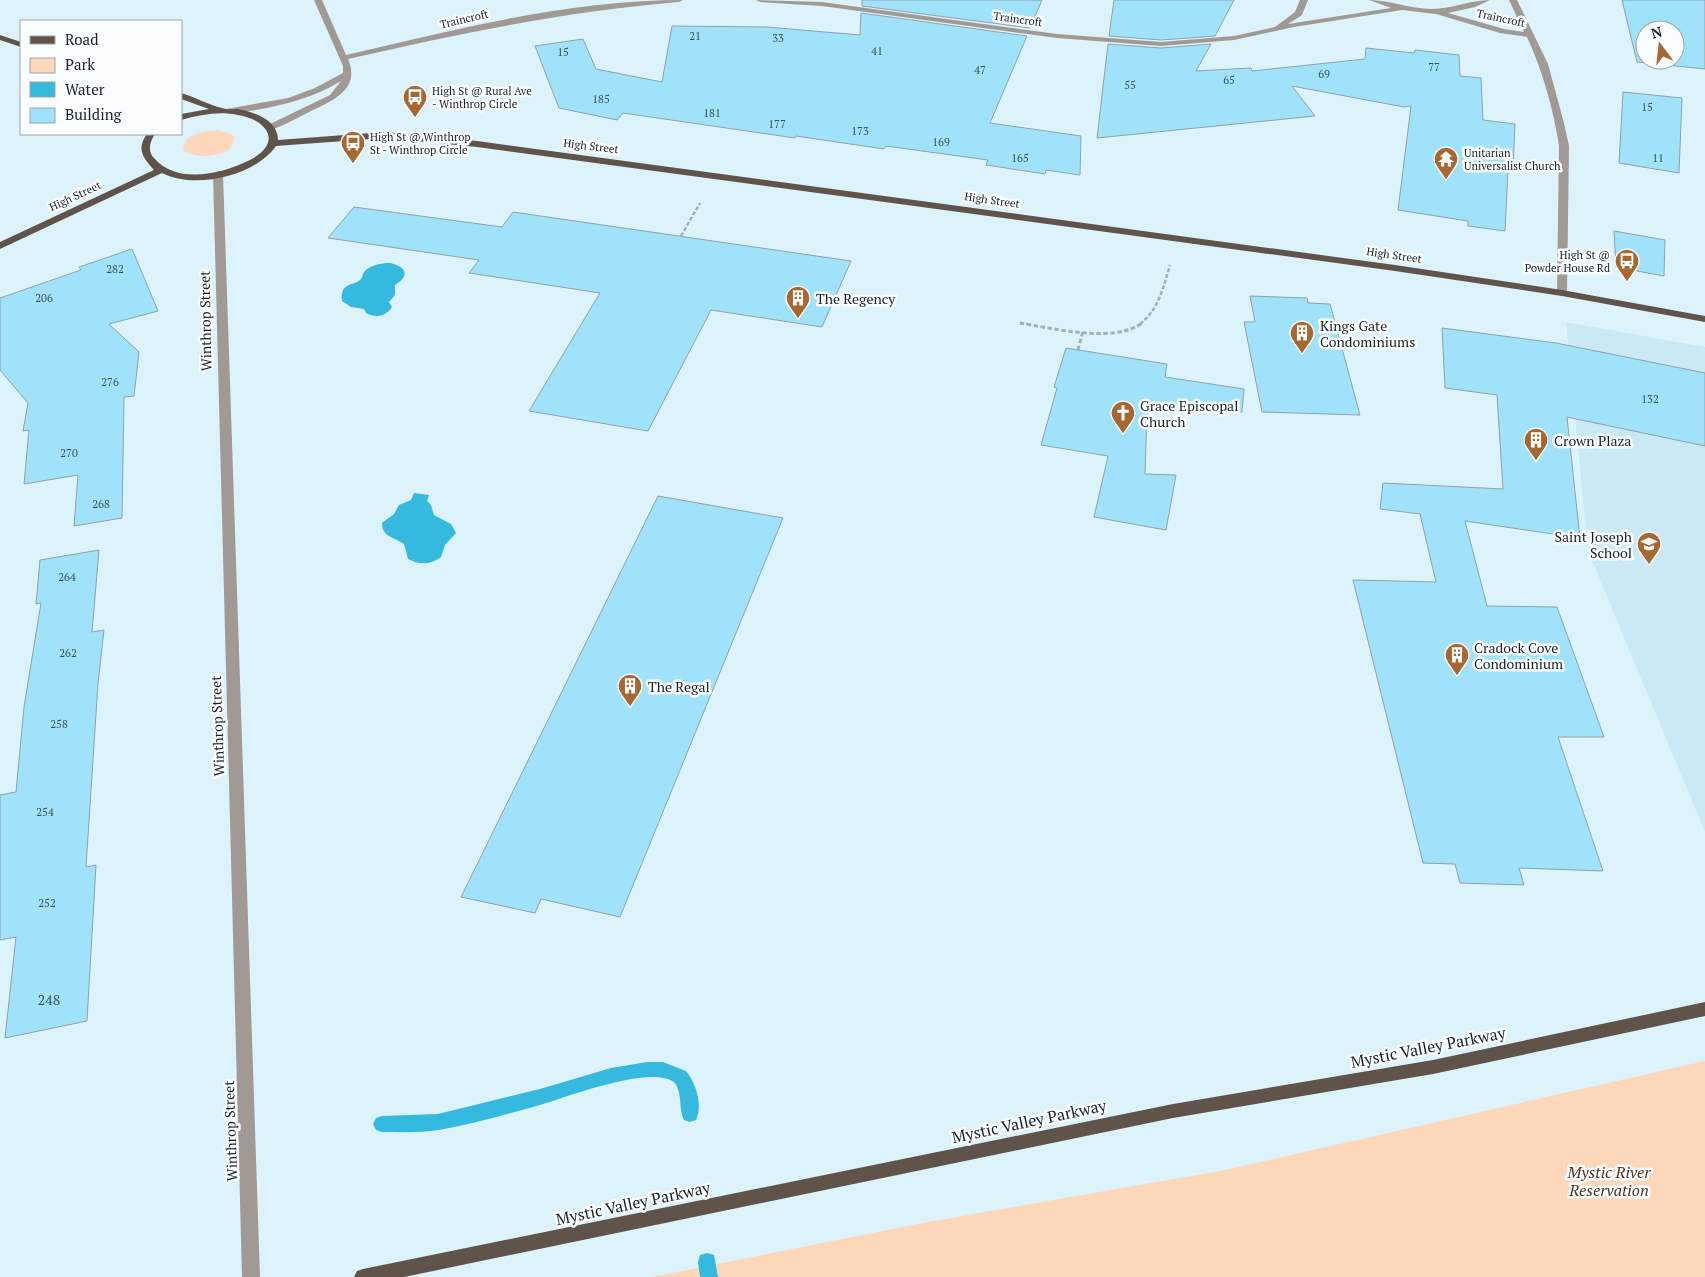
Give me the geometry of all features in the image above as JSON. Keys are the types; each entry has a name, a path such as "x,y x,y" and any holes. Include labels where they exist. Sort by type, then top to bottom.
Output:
{"main road":[{"path":"0,37 20,45"},
{"path":"149,135 147,138 145,153 156,167 181,176 218,174 242,167 268,151 274,142 272,127 252,115 226,111 182,96"},
{"path":"182,117 200,112 226,111"},
{"name":"High Street","path":"274,142 358,136 412,137 608,160 1562,293 1705,319"},
{"name":"High Street","path":"0,246 161,170"},
{"name":"Mystic Valley Parkway","path":"363,1277 1173,1111 1432,1066 1705,1009"}],"street":[{"path":"272,127 333,97 340,91 348,74 344,58 318,0"},
{"name":"Traincroft","path":"344,58 549,14 619,4 679,0"},
{"name":"Traincroft","path":"760,0 822,4 1057,36 1161,44 1234,38 1399,9"},
{"name":"Traincroft","path":"1273,30 1299,13 1304,0"},
{"name":"Traincroft","path":"1373,0 1399,9 1439,13 1503,31 1530,35"},
{"name":"Traincroft","path":"1439,13 1467,7 1486,0"},
{"path":"1513,0 1544,64 1560,123 1564,146 1562,293"},
{"path":"226,111 291,102 330,86 348,74"},
{"name":"Winthrop Street","path":"218,174 225,456 252,1277"}],"path":[{"path":"681,236 700,202"},
{"path":"1020,323 1082,331 1118,331 1139,324 1150,316 1160,295 1176,238"},
{"path":"1078,350 1082,331"}],"shaded area":[{"name":"Saint Joseph School","path":"1566,322 1705,347 1705,832 1588,551"}],"green space":[{"path":"218,130 231,134 234,137 228,150 206,156 190,154 184,151 185,142 192,136 202,132"},
{"name":"Mystic River Reservation","path":"1705,1061 1705,1277 652,1277 928,1222 1225,1170"}],"water":[{"path":"390,263 403,269 404,275 400,282 395,285 395,295 389,302 392,307 387,313 373,316 366,313 364,309 351,307 342,301 345,288 361,279 366,270 376,265"},
{"path":"414,493 429,495 427,501 431,505 434,515 451,524 456,533 445,545 441,557 429,563 408,559 404,544 386,534 383,528 382,523 394,514 399,505 411,500"}],"building":[{"path":"862,0 1042,0 1030,28 862,6"},
{"path":"1114,0 1234,0 1215,36 1161,40 1109,36"},
{"path":"1622,0 1705,0 1705,69 1685,67 1685,20 1635,20 1635,54"},
{"path":"861,13 1027,36 990,123 1081,136 1080,175 1046,170 1045,174 986,165 988,160 886,146 884,149 796,136 795,138 623,113 617,120 559,108 535,46 583,39 596,69 662,82 672,26 767,27 860,35"},
{"path":"1108,44 1161,48 1211,44 1196,71 1251,68 1252,71 1365,59 1366,48 1414,53 1415,50 1459,55 1460,76 1481,78 1483,120 1515,124 1513,169 1508,169 1505,231 1468,226 1468,221 1398,210 1411,106 1404,107 1292,86 1315,116 1097,138"},
{"path":"1623,92 1682,98 1679,173 1619,163"},
{"name":"The Regency","path":"354,207 502,227 513,212 851,261 822,327 711,310 648,431 529,411 600,293 469,273 479,260 328,238"},
{"path":"1614,231 1665,240 1664,276 1616,267"},
{"path":"132,249 158,311 109,324 139,352 134,396 124,397 122,518 74,526 78,475 24,484 29,430 23,431 28,403 0,370 0,298 81,270 79,267"},
{"name":"Kings Gate Condominiums","path":"1250,296 1307,298 1308,303 1330,304 1360,415 1262,412 1244,322 1255,322"},
{"path":"1442,328 1556,343 1705,373 1705,446 1567,417 1580,538 1465,521 1487,606 1557,607 1604,737 1558,737 1603,871 1519,868 1524,885 1460,883 1455,864 1423,863 1353,580 1436,582 1420,514 1380,509 1383,483 1503,489 1497,395 1445,388"},
{"name":"Grace Episcopal Church","path":"1066,348 1167,364 1165,377 1244,389 1242,412 1147,410 1145,474 1176,475 1166,530 1094,517 1108,456 1041,445 1057,388 1054,387"},
{"name":"The Regal","path":"658,496 783,518 620,917 541,899 535,913 461,897"},
{"path":"99,550 92,632 104,630 98,683 86,867 96,865 87,1021 5,1038 16,937 0,940 0,795 16,792 24,707 41,603 36,604 40,560"}],"waterway":[{"path":"382,1124 438,1122 540,1097 611,1076 647,1070 663,1070 680,1076 686,1086 690,1114"},
{"path":"707,1262 709,1277"}],"place":[{"name":"High St @ Rural Ave - Winthrop Circle","path":"415,118"},
{"name":"High St @ Winthrop St - Winthrop Circle","path":"353,164"},
{"name":"Unitarian Universalist Church","path":"1446,180"},
{"name":"High St @ Powder House Rd","path":"1627,282"},
{"name":"The Regency","path":"798,319"},
{"name":"Kings Gate Condominiums","path":"1302,354"},
{"name":"Grace Episcopal Church","path":"1123,434"},
{"name":"Crown Plaza","path":"1536,461"},
{"name":"Saint Joseph School","path":"1649,565"},
{"name":"Cradock Cove Condominium","path":"1457,676"},
{"name":"The Regal","path":"630,707"}]}
